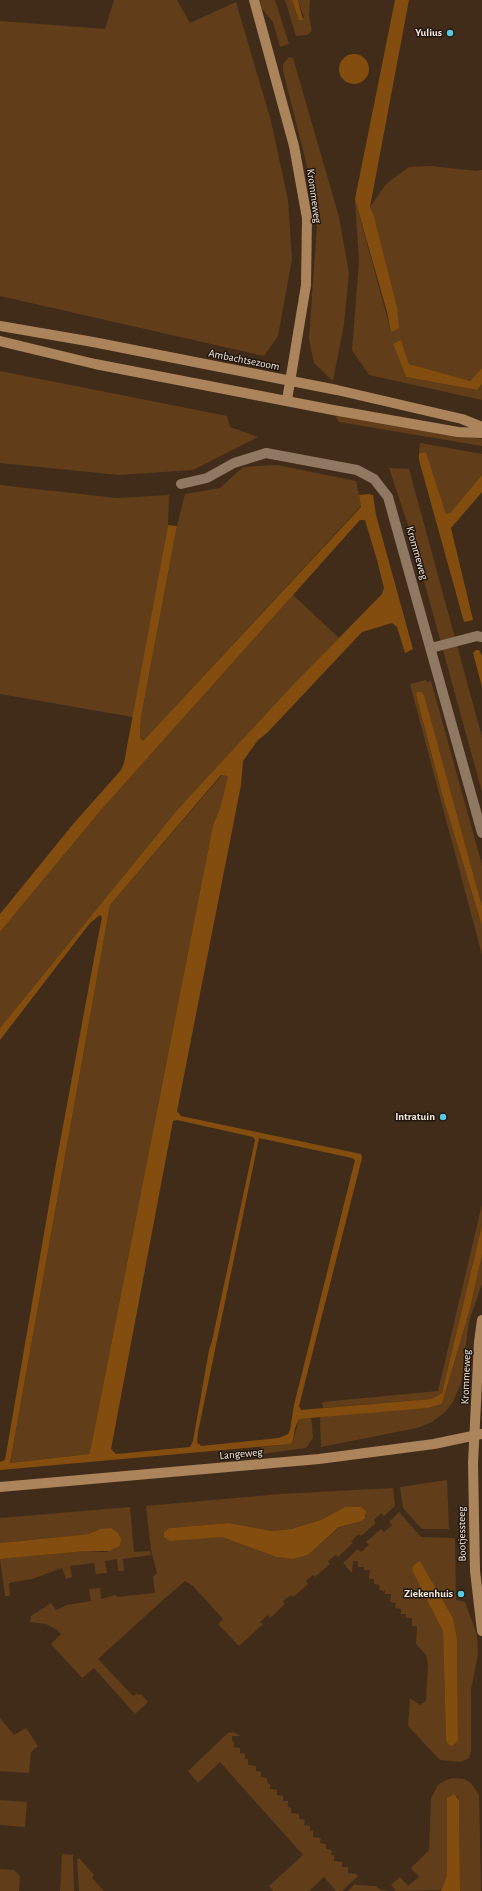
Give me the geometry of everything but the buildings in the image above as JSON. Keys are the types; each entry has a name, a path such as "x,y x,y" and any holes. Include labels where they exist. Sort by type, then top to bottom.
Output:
{"street":[{"name":"Krommeweg","path":"254,0 294,146 307,218 306,285 288,400"},
{"name":"Ambachtsezoom","path":"0,326 93,342 337,390 440,414 482,427"},
{"path":"0,341 96,364 458,432 482,433"},
{"name":"Krommeweg","path":"181,484 206,478 234,463 266,453 357,470 374,479 388,497 482,833"},
{"path":"431,648 480,634"},
{"name":"Krommeweg","path":"478,1435 479,1342 482,1320"},
{"name":"Langeweg","path":"0,1487 326,1458 434,1444 478,1435"},
{"name":"Bootjessteeg","path":"478,1435 473,1463 475,1571 482,1631"}],"shaded area":[{"path":"114,0 177,0 190,23 236,2 271,121 288,200 292,259 278,336 264,356 0,296 0,21 105,29"},
{"path":"260,0 275,0 289,44 280,47 273,22 262,9"},
{"path":"285,0 292,0 299,19 304,17 298,0 310,0 309,16 312,31 307,35 296,36"},
{"path":"292,0 298,0 303,20 299,20"},
{"path":"395,0 409,0 370,207 374,216 397,307 399,328 391,332 387,312 355,199"},
{"path":"354,54 360,55 368,63 368,75 360,83 354,84 348,83 340,75 339,69 340,63 348,55"},
{"path":"289,57 293,58 339,217 349,273 344,324 333,381 314,363 309,339 317,226 310,178 283,71 283,64"},
{"path":"431,166 477,171 482,170 482,368 470,381 445,375 409,364 401,341 393,344 406,377 477,390 482,384 482,400 369,375 352,350 359,262 355,199 391,332 397,307 374,216 370,207 387,183 409,167"},
{"path":"401,340 409,364 470,381 482,368 482,384 477,390 406,377 393,344"},
{"path":"0,371 227,416 230,427 258,437 193,470 119,475 0,463"},
{"path":"337,414 482,439 482,446 339,422 336,418"},
{"path":"420,443 482,454 482,475 450,513 446,514 426,452 419,453"},
{"path":"426,452 446,514 450,513 482,475 482,492 451,528 473,620 464,622 419,460 419,453"},
{"path":"277,465 356,481 361,506 143,741 140,737 141,717 177,526 185,494 220,488 243,467"},
{"path":"389,468 409,469 482,737 482,792 411,534"},
{"path":"0,485 117,498 169,495 168,525 133,717 0,694"},
{"path":"359,495 373,495 376,515 413,649 405,653 397,627 392,623 362,632 267,733 258,740 243,761 241,785 177,1111 181,1116 361,1154 362,1158 299,1406 301,1410 431,1399 442,1393 482,1225 482,1255 470,1309 442,1404 428,1408 299,1419 295,1428 293,1441 290,1444 0,1470 0,1462 5,1460 56,1164 102,917 100,915 90,923 0,1040 0,1028 178,809 293,685 382,594 384,588 365,520 360,520 101,810 0,932 0,914 74,823 121,770 124,763 168,525 177,526 141,717 140,737 143,741 361,507","holes":["221,775 228,776 220,808 213,825 89,1454 10,1463 110,905","177,1120 253,1137 255,1140 209,1350 193,1441 190,1447 116,1454 111,1449 173,1121","259,1138 352,1158 355,1160 288,1434 279,1438 201,1446 197,1442"]},
{"path":"293,595 339,638 178,809 0,1028 0,932 101,810"},
{"path":"476,650 479,650 482,656 482,687 473,653"},
{"path":"426,680 427,682 431,681 482,865 482,906 424,695 422,692 418,692 416,695 442,794 482,926 482,955 410,684"},
{"path":"417,692 422,692 424,695 434,731 482,906 482,926 442,794 416,695"},
{"path":"222,775 228,776 220,808 213,825 89,1454 10,1463 110,905"},
{"path":"482,1204 482,1225 442,1393 431,1399 323,1408 322,1402 438,1391"},
{"path":"482,1255 482,1284 469,1321 461,1383 453,1402 445,1412 432,1422 417,1428 321,1447 320,1418 322,1416 428,1408 442,1404 470,1309"},
{"path":"311,1416 313,1438 306,1448 261,1454 261,1447 290,1444 293,1441 299,1419"},
{"path":"447,1480 449,1529 422,1529 403,1508 400,1487"},
{"path":"393,1488 395,1506 384,1516 381,1513 374,1520 376,1523 361,1536 359,1534 351,1541 353,1543 338,1557 336,1555 328,1561 330,1564 315,1577 313,1575 306,1581 308,1584 293,1597 291,1595 283,1601 285,1604 270,1618 268,1615 260,1622 263,1624 239,1646 218,1624 223,1619 193,1586 185,1581 98,1659 133,1696 138,1693 139,1695 141,1694 148,1702 135,1714 94,1668 82,1678 51,1644 61,1634 56,1629 46,1624 30,1622 31,1616 51,1603 56,1610 67,1605 91,1601 89,1589 100,1588 101,1599 116,1595 117,1597 155,1593 153,1577 157,1573 151,1550 146,1506 280,1494","holes":["345,1507 366,1515 362,1521 340,1527 308,1555 293,1559 276,1557 222,1537 164,1532 169,1528 229,1523 272,1531 291,1529 321,1520"]},
{"path":"130,1507 134,1552 150,1551 151,1555 123,1559 124,1571 118,1571 117,1559 105,1561 107,1573 96,1574 94,1563 70,1566 72,1577 66,1579 62,1568 32,1579 9,1583 10,1596 5,1596 0,1559 86,1551 106,1552 116,1549 100,1529 89,1534 0,1543 0,1518"},
{"path":"345,1507 361,1507 366,1511 365,1518 362,1521 339,1527 308,1555 293,1559 276,1557 222,1537 170,1541 164,1537 164,1532 169,1528 229,1523 272,1531 291,1529 321,1520"},
{"path":"399,1512 421,1537 455,1538 456,1600 465,1602 477,1635 478,1654 471,1690 471,1751 469,1758 461,1762 440,1760 408,1726 410,1698 420,1705 426,1701 428,1664 426,1655 416,1644 417,1626 412,1626 412,1618 406,1618 406,1614 401,1614 401,1609 395,1608 396,1603 390,1602 391,1594 385,1594 385,1591 379,1590 380,1585 374,1584 374,1579 369,1579 370,1570 364,1570 364,1567 358,1567 358,1561 353,1561 352,1573 343,1563 358,1549 361,1552 369,1545 366,1542 381,1529 384,1532 392,1525 389,1522","holes":["420,1561 453,1618 457,1638 458,1741 446,1740 443,1631"]},
{"path":"111,1528 118,1533 121,1539 120,1546 110,1551 86,1551 0,1559 0,1543 89,1534 100,1529"},
{"path":"420,1561 453,1618 457,1638 458,1741 452,1746 448,1744 446,1740 443,1631 412,1570 413,1566"},
{"path":"0,1718 14,1735 26,1728 38,1746 31,1752 29,1773 0,1771"},
{"path":"233,1732 241,1736 232,1736 232,1741 234,1742 234,1747 240,1748 240,1753 245,1754 245,1759 248,1759 248,1765 256,1766 256,1771 261,1772 261,1777 267,1778 267,1783 270,1784 270,1789 277,1790 277,1795 283,1796 283,1801 288,1801 288,1807 291,1808 291,1813 299,1814 299,1819 305,1820 304,1825 310,1826 310,1831 313,1831 313,1837 321,1838 320,1843 326,1844 326,1849 332,1850 331,1855 334,1855 334,1861 342,1862 342,1867 348,1867 348,1873 356,1874 358,1876 342,1891 336,1891 324,1877 309,1891 273,1891 269,1886 303,1855 220,1762 198,1783 188,1771 228,1733"},
{"path":"453,1778 464,1779 471,1783 479,1795 481,1891 460,1891 458,1796 447,1798 447,1876 442,1890 396,1891 391,1885 400,1877 408,1886 419,1877 411,1868 429,1850 431,1798 438,1785"},
{"path":"454,1794 459,1800 460,1891 441,1891 447,1876 447,1798"},
{"path":"0,1800 27,1802 25,1827 0,1825"},
{"path":"62,1854 73,1855 74,1891 60,1891"},
{"path":"79,1858 94,1875 92,1878 104,1891 79,1891 77,1859"},
{"path":"0,1869 14,1870 20,1876 19,1891 0,1891"},
{"path":"356,1883 356,1885 376,1886 381,1890 389,1891 348,1891"}],"place":[{"name":"Yulius","path":"450,33"},
{"name":"Intratuin","path":"443,1117"},
{"name":"Ziekenhuis","path":"461,1594"}]}
